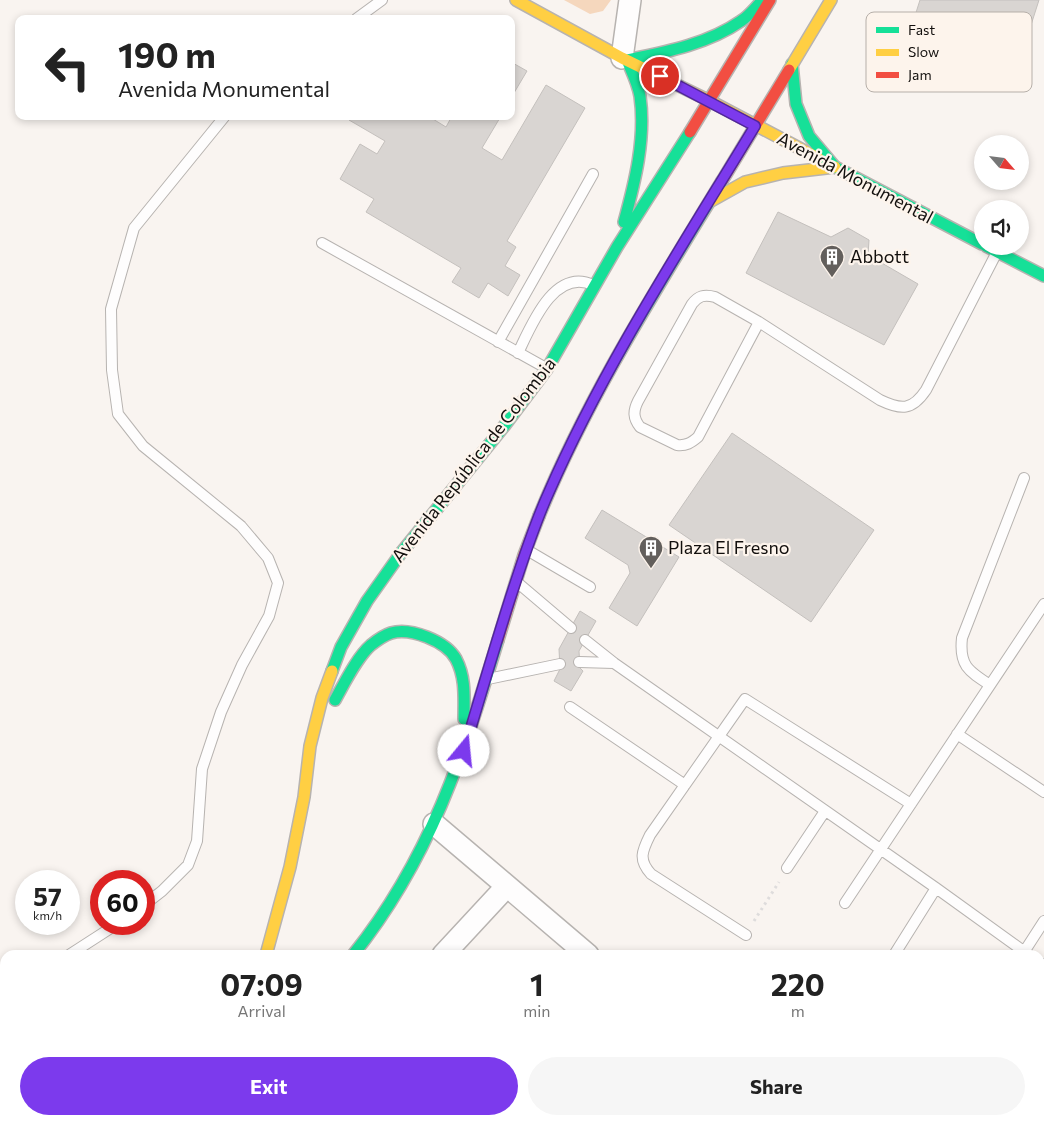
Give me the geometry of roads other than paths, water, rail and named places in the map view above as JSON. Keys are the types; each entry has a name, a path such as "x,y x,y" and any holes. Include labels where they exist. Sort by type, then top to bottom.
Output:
{"main road":[{"name":"Avenida Monumental","path":"516,0 624,59 710,101 974,240"},
{"path":"617,247 630,203 640,131 640,95 624,59 670,52 709,38 742,21 763,0"},
{"name":"Avenida República de Colombia","path":"267,950 290,867 304,796 310,746 322,698 340,647 368,601 401,553 505,425 547,369 617,247 710,101 770,0"},
{"path":"357,950 374,931 409,872 443,807 464,751 526,549 548,493 596,396 639,319 832,0"},
{"path":"792,64 796,104 810,136 835,167"},
{"path":"709,202 745,182 783,173 835,167"},
{"path":"1004,255 1044,276"},
{"path":"310,746 349,674 370,646 391,633 414,632 438,642 455,657 464,682 464,751"}],"street":[{"path":"624,59 630,0"},
{"path":"434,824 582,950"},
{"path":"448,950 507,886"}],"lane":[{"path":"361,15 382,0"},
{"path":"155,896 188,865 197,842 201,807 202,769 220,712 242,665 269,616 278,583 268,558 241,526 142,446 118,414 112,370 110,309 134,228 222,120"},
{"path":"498,342 593,174"},
{"path":"322,243 547,369"},
{"path":"759,322 698,437 683,446 676,446 640,427 634,416 634,409 638,401 692,304 697,298 708,295 715,297 759,322 880,400 894,407 908,406 918,402 926,390 989,255"},
{"path":"518,353 549,298 564,284 580,280 596,286"},
{"path":"990,685 971,673 963,662 962,638 1024,478"},
{"path":"526,549 590,587"},
{"path":"516,581 570,628"},
{"path":"845,903 1044,604"},
{"path":"1034,618 1044,624"},
{"path":"585,640 614,663 1022,950"},
{"path":"579,662 614,663"},
{"path":"485,680 560,664"},
{"path":"746,934 652,874 644,866 642,857 650,835 745,699 911,804"},
{"path":"570,707 685,785"},
{"path":"957,734 1044,792"},
{"path":"788,868 825,811"},
{"path":"897,950 936,888"},
{"path":"1028,950 1044,921"},
{"path":"77,950 100,935"}],"place":[{"name":"Abbott","path":"832,278"},
{"name":"Plaza El Fresno","path":"651,569"}]}
